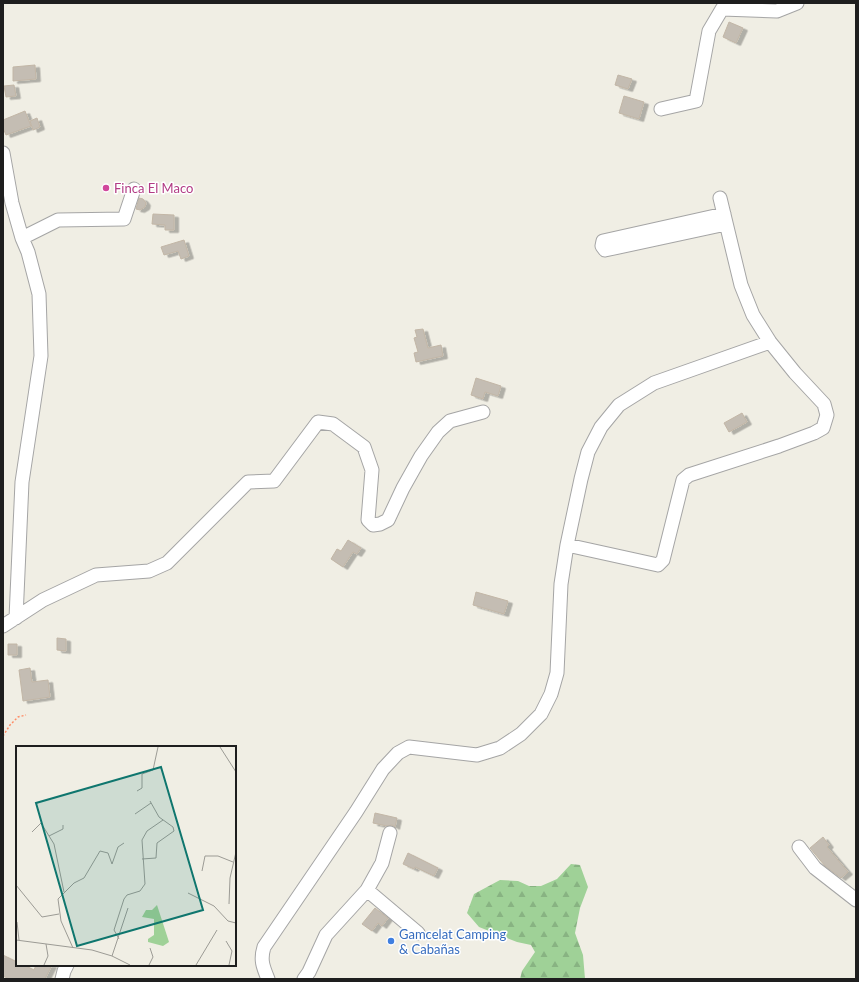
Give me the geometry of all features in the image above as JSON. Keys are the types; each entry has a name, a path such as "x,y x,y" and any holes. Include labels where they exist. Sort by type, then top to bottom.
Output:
{"street":[{"path":"661,109 696,101 709,31 722,9 777,11 797,3"},
{"path":"3,153 12,203 22,238 28,252 38,294 41,356 22,482 16,618"},
{"path":"22,238 58,220 124,219 134,189"},
{"path":"567,545 658,565 663,560 683,480 689,475 814,433 823,428 827,415 824,404 795,373 770,342 753,315 741,285 720,198"},
{"path":"725,219 605,250 602,246 603,242 725,219"},
{"path":"268,979 262,964 261,956 264,947 356,812 382,769 398,753 409,747 477,755 500,748 521,734 541,714 551,694 557,673 561,584 567,545 588,452 600,427 619,405 654,383 770,342"},
{"path":"3,626 43,600 96,575 149,571 168,564 248,482 274,480 318,422 333,424 364,447 372,470 368,520 373,525 380,524 388,520 403,488 438,432 450,421 483,412"},
{"path":"304,979 309,972 326,935 367,890 382,863 390,833"},
{"path":"799,847 815,868 856,900"},
{"path":"367,890 418,933"},
{"path":"62,979 66,966"}],"path":[{"path":"3,736 10,724 18,717 26,715"}],"green space":[{"path":"571,864 580,865 588,887 580,908 575,933 583,955 585,979 520,979 522,971 535,952 531,945 517,942 479,927 467,913 474,894 500,880 518,881 529,886 541,886 557,879"}],"building":[{"path":"729,22 743,28 736,43 723,37"},
{"path":"35,65 36,79 13,81 13,67"},
{"path":"618,75 632,79 628,89 615,85"},
{"path":"14,85 16,96 6,97 4,86"},
{"path":"624,96 644,102 639,119 619,113"},
{"path":"25,111 31,126 6,135 3,128 3,120"},
{"path":"37,118 40,127 33,130 30,121"},
{"path":"139,198 143,199 146,203 145,207 140,210 136,209"},
{"path":"153,214 174,215 174,230 165,230 165,225 152,224"},
{"path":"184,240 189,256 181,259 178,251 164,255 161,247"},
{"path":"423,329 428,348 441,345 443,356 416,362 414,353 418,352 414,338 417,337 415,330"},
{"path":"476,378 501,386 498,396 485,392 483,399 471,395"},
{"path":"742,413 747,422 729,432 724,423"},
{"path":"348,540 361,548 357,554 353,552 343,567 331,559 337,549 341,551"},
{"path":"476,592 508,601 504,614 473,605"},
{"path":"57,638 66,639 66,651 57,650"},
{"path":"8,644 17,644 17,655 8,655"},
{"path":"30,668 32,682 48,680 50,697 23,701 19,670"},
{"path":"375,813 397,818 395,827 392,825 387,826 373,823"},
{"path":"823,837 829,845 827,847 848,872 841,878 825,866 810,848"},
{"path":"408,853 438,868 434,876 415,867 414,869 403,864"},
{"path":"375,908 388,918 382,926 378,923 372,931 362,924"},
{"path":"3,955 16,962 16,966 26,966 34,970 36,966 52,966 45,979 9,979 3,976"}],"place":[{"name":"Finca El Maco","path":"106,188"},
{"name":"Gamcelat Camping & Cabañas","path":"391,941"}]}
